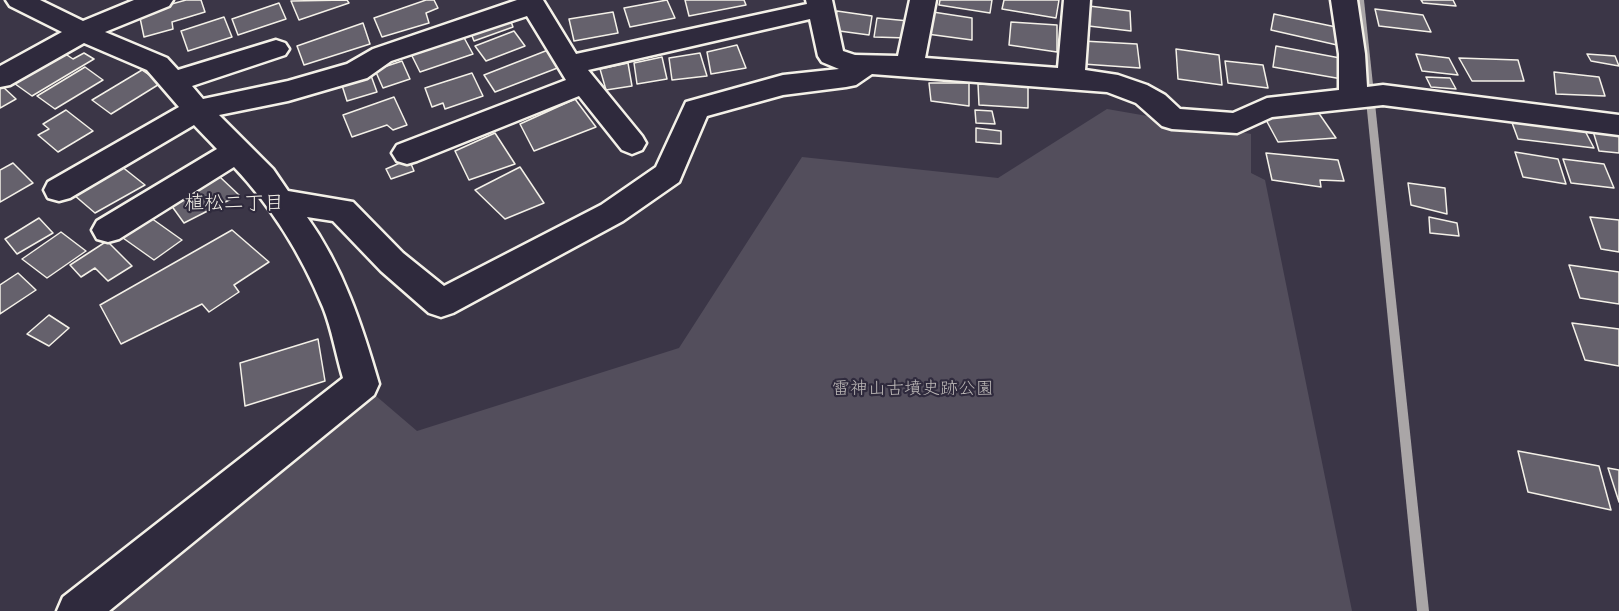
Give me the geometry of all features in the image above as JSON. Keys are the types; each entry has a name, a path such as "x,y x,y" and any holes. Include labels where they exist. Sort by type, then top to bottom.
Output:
{"street":[{"path":"0,4 8,0"},
{"path":"19,0 83,33 157,64 196,110 262,177 309,244 340,309 362,384 77,611"},
{"path":"0,78 83,33 160,0"},
{"path":"910,66 923,0"},
{"path":"1071,79 1077,0"},
{"path":"1344,0 1352,54 1366,96"},
{"path":"59,190 196,110 288,91 357,71 382,55 531,2 576,75 632,143"},
{"path":"407,153 576,75 819,4 831,56 852,64 910,66 1121,85 1156,101 1172,119 1237,123 1268,108 1366,96 1619,125"},
{"path":"172,82 276,49"},
{"path":"279,201 342,210 392,262 441,303 612,213 668,174 696,109 783,85 846,78 866,65"},
{"path":"108,231 237,152"}],"green space":[{"name":"雷神山古墳史跡公園","path":"1107,109 1251,134 1251,173 1265,180 1352,611 75,611 362,384 417,431 679,348 802,157 998,178"}],"building":[{"path":"186,0 201,0 205,12 172,22 173,29 144,37 139,13"},
{"path":"347,0 349,3 299,20 291,1"},
{"path":"426,0 434,0 438,8 426,13 429,23 382,37 374,18"},
{"path":"667,0 675,18 630,27 624,8"},
{"path":"685,0 744,0 746,5 689,16"},
{"path":"940,0 992,0 990,13 939,5"},
{"path":"1004,0 1059,0 1056,18 1002,9"},
{"path":"1421,0 1453,0 1456,6 1423,3"},
{"path":"279,3 286,19 238,35 232,19"},
{"path":"1081,5 1130,11 1131,31 1080,25"},
{"path":"1375,9 1423,15 1431,32 1379,26"},
{"path":"837,11 872,16 869,35 832,30"},
{"path":"613,12 618,33 574,41 569,19"},
{"path":"933,12 972,18 972,40 927,34"},
{"path":"1274,14 1336,27 1337,45 1271,30"},
{"path":"224,17 232,37 188,51 181,31"},
{"path":"877,18 909,21 907,38 874,37"},
{"path":"510,19 513,27 474,41 470,31"},
{"path":"1011,22 1057,25 1057,52 1009,45"},
{"path":"363,23 370,44 304,65 297,46"},
{"path":"514,31 525,46 486,61 475,46"},
{"path":"462,34 473,54 420,72 410,52"},
{"path":"1083,41 1137,44 1140,68 1083,64"},
{"path":"737,45 746,68 711,74 707,52"},
{"path":"1276,46 1340,58 1342,79 1273,67"},
{"path":"1176,49 1219,55 1222,85 1178,79"},
{"path":"548,50 560,67 495,92 484,75"},
{"path":"61,51 73,59 84,53 94,59 32,96 11,81"},
{"path":"700,53 707,76 672,80 669,58"},
{"path":"1416,54 1449,58 1458,75 1422,71"},
{"path":"1587,54 1615,56 1619,66 1591,61"},
{"path":"662,57 667,79 637,84 634,63"},
{"path":"1459,58 1518,60 1524,81 1472,81"},
{"path":"402,61 410,79 383,88 375,70"},
{"path":"1225,61 1263,65 1268,88 1228,83"},
{"path":"628,63 632,86 606,90 600,69"},
{"path":"85,67 103,80 55,109 37,96"},
{"path":"142,70 161,83 111,114 92,100"},
{"path":"369,70 377,92 347,101 340,79"},
{"path":"1554,72 1599,77 1605,96 1556,94"},
{"path":"472,73 483,96 445,109 443,103 432,107 425,88"},
{"path":"1426,77 1450,78 1456,89 1431,87"},
{"path":"929,83 969,83 969,106 931,101"},
{"path":"978,84 1028,86 1028,108 979,105"},
{"path":"2,86 16,99 0,108 0,87"},
{"path":"394,97 407,125 393,130 387,125 352,137 343,115"},
{"path":"575,99 596,127 534,151 520,124"},
{"path":"66,110 93,131 58,152 38,135 49,129 43,124"},
{"path":"975,110 992,111 995,124 976,123"},
{"path":"1318,112 1336,138 1278,142 1265,118"},
{"path":"1511,120 1583,127 1594,148 1518,139"},
{"path":"976,128 1001,131 1001,144 976,142"},
{"path":"1593,131 1619,134 1619,153 1599,151"},
{"path":"495,133 515,164 469,180 455,151"},
{"path":"1515,152 1558,159 1566,184 1523,177"},
{"path":"1266,153 1338,160 1344,181 1320,180 1321,187 1272,180"},
{"path":"409,159 414,171 391,179 386,169"},
{"path":"1563,159 1604,164 1614,188 1571,183"},
{"path":"13,163 33,183 0,202 0,170"},
{"path":"121,166 145,185 95,213 74,195"},
{"path":"520,167 544,203 505,219 475,190"},
{"path":"220,177 239,195 184,223 171,205"},
{"path":"1408,183 1445,188 1447,214 1411,205"},
{"path":"1429,217 1457,223 1459,236 1430,233"},
{"path":"1590,217 1619,220 1619,252 1601,249"},
{"path":"39,218 53,233 17,254 5,239"},
{"path":"151,218 182,240 154,260 123,238"},
{"path":"232,230 269,262 234,285 239,292 209,312 202,304 121,344 100,305"},
{"path":"61,232 86,251 47,278 22,259"},
{"path":"107,241 132,266 108,281 95,268 81,277 70,265"},
{"path":"1569,265 1619,272 1619,304 1580,298"},
{"path":"18,273 36,290 0,314 0,285"},
{"path":"49,315 69,328 49,346 27,334"},
{"path":"1572,323 1619,329 1619,366 1585,360"},
{"path":"318,339 325,381 245,406 240,363"},
{"path":"1518,451 1599,466 1611,510 1528,492"},
{"path":"1608,468 1619,470 1619,502"}],"waterway":[{"path":"1360,0 1423,611"}],"district":[{"name":"植松二丁目","path":"234,206"}]}
